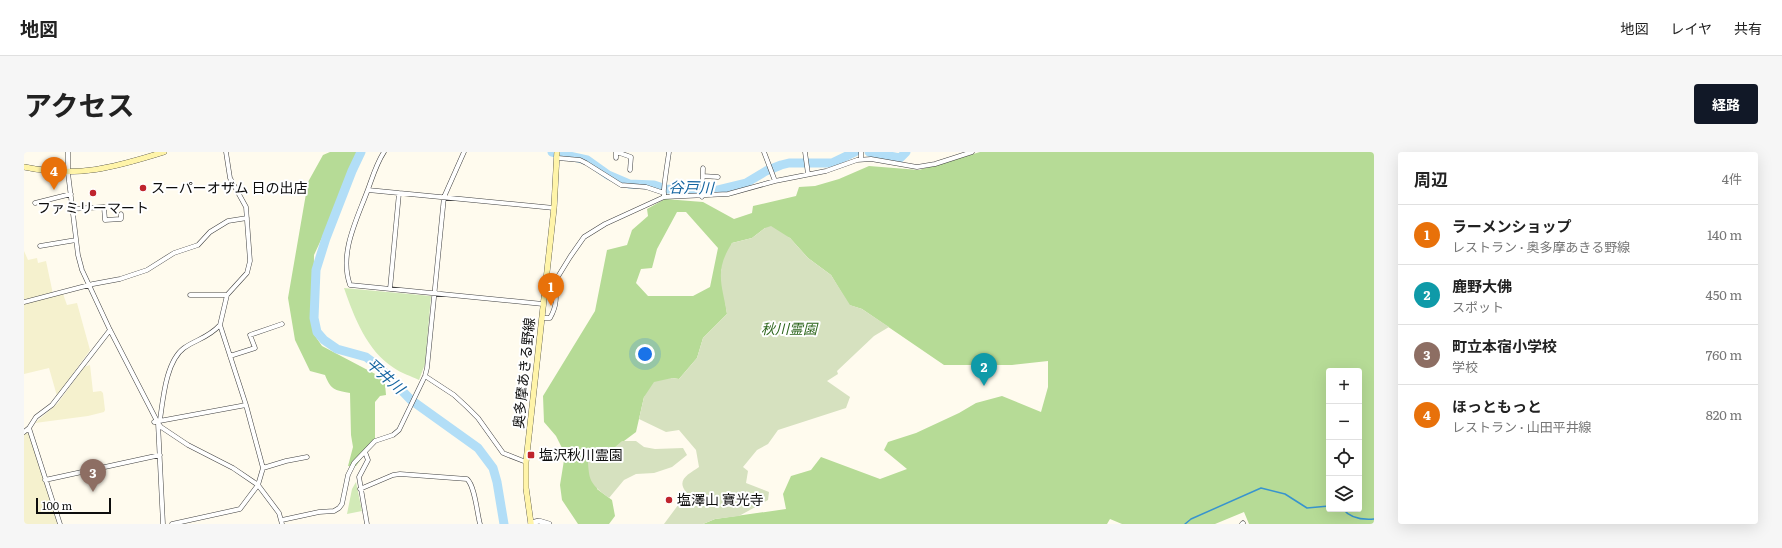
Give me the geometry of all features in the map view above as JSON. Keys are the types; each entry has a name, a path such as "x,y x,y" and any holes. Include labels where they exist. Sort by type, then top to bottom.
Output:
{"main road":[{"path":"24,167 68,173 98,170 163,152"},
{"name":"奥多摩あきる野線","path":"531,523 526,488 526,462 554,208 558,155"}],"street":[{"path":"68,152 68,173 72,209 82,270 156,422 186,444 233,468 258,485 282,522 319,512 334,511 339,508 342,504 354,463 378,439 396,433 406,416 424,378 435,294 444,197 464,152"},
{"path":"172,524 240,509 258,485 263,468 246,406 220,325 227,295 240,281 248,269 250,262 247,218 244,202 230,178 226,152"},
{"path":"384,152 368,190 348,245 346,270 350,285 543,304"},
{"path":"616,158 616,152 631,157 630,170"},
{"path":"664,195 663,190 666,181 669,152"},
{"path":"764,152 775,181"},
{"path":"861,159 862,152"},
{"path":"558,155 580,160 621,185 646,187 664,195 702,195 728,194 775,181 832,170 847,162 861,159 871,159 917,167 935,164 972,152"},
{"path":"805,154 808,174"},
{"path":"702,195 703,168"},
{"path":"703,176 718,177"},
{"path":"368,190 554,208"},
{"path":"390,289 399,193"},
{"path":"35,203 71,194"},
{"path":"542,318 550,318 554,311 556,294 554,283 570,256 584,237 605,224 664,195"},
{"path":"72,209 104,207 105,220 121,219 121,214"},
{"path":"24,302 147,270 174,253 198,245 210,232 228,221 247,218"},
{"path":"40,246 76,240"},
{"path":"546,283 554,283"},
{"path":"190,295 227,295"},
{"path":"230,356 255,348 250,335 282,324"},
{"path":"156,422 160,420 169,373 179,352 207,337 220,325"},
{"path":"24,432 29,428 36,417 52,405 110,330"},
{"path":"424,378 454,395 467,407 478,418 503,453 526,462"},
{"path":"156,422 246,406"},
{"path":"156,422 160,455 163,524"},
{"path":"29,428 60,524"},
{"path":"365,452 368,460 360,473 360,489 366,524"},
{"path":"45,480 160,455"},
{"path":"263,468 286,461 307,457"},
{"path":"360,489 392,475 400,474 467,479 471,486 480,524"},
{"path":"531,523 539,521 549,524"}],"shaded area":[{"path":"24,251 28,260 37,258 38,263 46,261 53,294 24,300"},
{"path":"63,294 67,305 77,303 90,350 57,396 49,368 24,374 24,303"},
{"path":"90,365 93,392 101,391 103,393 104,412 88,416 35,423 58,403 84,367"},
{"path":"26,433 29,434 58,524 24,524 24,435"}],"green space":[{"path":"330,152 358,152 338,203 314,255 313,333 322,346 379,376 385,384 386,395 380,396 375,402 375,439 356,466 348,466 353,447 351,435 350,393 340,391 331,386 325,375 310,371 295,340 288,298 308,182 323,155"},
{"path":"980,152 1374,152 1374,524 1249,524 1244,512 1215,524 1122,524 1110,519 1107,524 703,524 715,519 786,509 783,494 791,476 811,470 821,457 880,479 907,469 884,450 888,442 916,433 959,413 976,403 1002,396 1041,412 1048,387 1048,361 1012,365 944,365 862,309 849,305 831,275 808,258 790,238 765,228 752,238 732,243 721,271 727,314 703,338 697,358 679,379 672,378 644,397 636,432 608,453 595,448 597,489 612,500 615,516 609,524 578,524 562,500 560,485 565,454 556,436 544,422 543,396 595,311 607,250 627,245 632,230 648,216 647,209 665,199 703,202 734,219 752,213 753,206 796,196 799,187 815,186 839,179 869,166 919,170","holes":["677,212 686,212 718,248 710,287 693,296 648,296 636,283 641,269 652,268 657,249"]},
{"name":"秋川霊園","path":"771,226 790,238 808,258 831,275 850,305 862,309 889,327 874,336 837,371 838,374 827,381 850,397 846,408 778,430 768,444 757,450 743,467 748,471 746,483 769,492 768,500 739,516 715,519 703,524 664,524 687,493 682,484 683,481 688,475 699,467 696,450 679,430 666,432 639,419 644,397 654,382 672,378 679,379 697,358 703,338 727,314 721,270 726,253 732,243 752,238 765,228"},
{"path":"344,288 431,296 425,364 419,380 397,370 376,352 357,322"},
{"path":"622,441 636,441 644,447 655,449 683,448 687,455 672,467 654,473 636,474 624,480 609,498 596,487 590,479 587,452 595,448 608,453"},
{"path":"356,482 362,511 347,514 352,489"}],"waterway":[{"name":"平井川","path":"361,152 326,238 316,270 314,318 317,332 324,340 337,349 366,357 378,366 411,400 478,448 493,468 497,482 504,524"},
{"name":"谷戸川","path":"552,152 587,160 608,175 629,184 654,185 666,189 713,191 746,183 766,171 781,165 789,163 832,163 855,152"},
{"name":"谷戸川","path":"869,152 900,158 906,152"},
{"path":"1185,524 1191,519 1261,488 1285,494 1307,508 1326,506"},
{"path":"1346,512 1357,518 1374,519"}],"place":[{"name":"スーパーオザム 日の出店","path":"143,188"},
{"name":"ほっともっと","path":"54,190"},
{"name":"ファミリーマート","path":"93,193"},
{"name":"ラーメンショップ","path":"551,306"},
{"name":"鹿野大佛","path":"984,386"},
{"name":"塩沢秋川霊園","path":"531,455"},
{"name":"町立本宿小学校","path":"93,492"},
{"name":"塩澤山 寶光寺","path":"669,500"}]}
